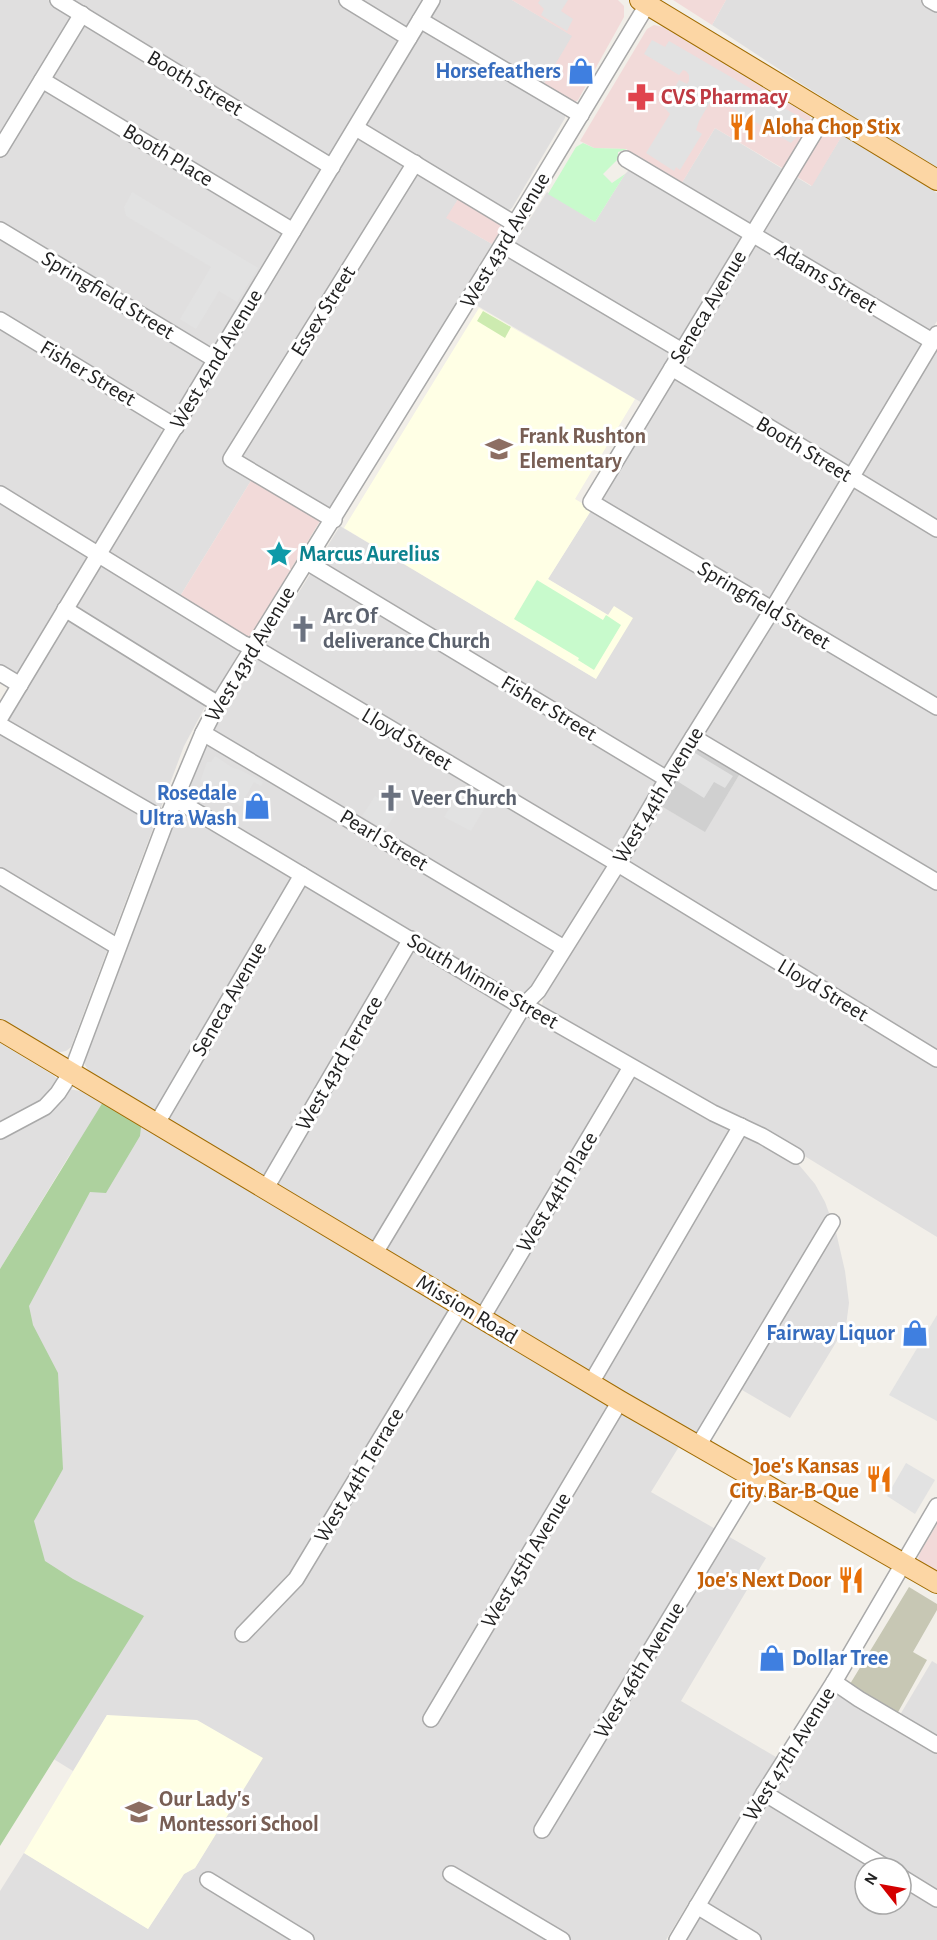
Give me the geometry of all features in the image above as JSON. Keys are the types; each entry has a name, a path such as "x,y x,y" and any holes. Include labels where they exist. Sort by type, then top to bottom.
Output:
{"main road":[{"path":"646,1 937,180"},
{"name":"Mission Road","path":"0,1030 620,1401 937,1583"}],"street":[{"name":"Booth Street","path":"58,0 332,167"},
{"path":"347,0 409,38"},
{"name":"West 42nd Avenue","path":"0,718 432,0"},
{"path":"931,0 937,4"},
{"name":"West 43rd Avenue","path":"0,1131 45,1107 58,1093 72,1071 166,821 203,733 218,704 503,245 646,1"},
{"path":"1,145 82,14"},
{"path":"420,20 581,115"},
{"name":"Booth Place","path":"42,80 293,231"},
{"name":"Seneca Avenue","path":"591,502 826,113"},
{"path":"356,128 515,224"},
{"name":"Adams Street","path":"626,159 933,346"},
{"name":"Essex Street","path":"334,520 231,459 415,163"},
{"name":"Springfield Street","path":"0,230 216,360"},
{"path":"503,245 682,351"},
{"name":"Fisher Street","path":"0,320 176,427"},
{"name":"West 44th Avenue","path":"375,1253 524,1005 538,991 618,864 850,477 933,346"},
{"name":"Booth Street","path":"672,368 937,530"},
{"name":"Lloyd Street","path":"0,494 251,648 262,652 618,864 937,1059"},
{"name":"Springfield Street","path":"591,502 937,707"},
{"name":"Fisher Street","path":"307,562 667,779"},
{"path":"65,609 218,704"},
{"path":"0,673 20,685"},
{"path":"0,725 166,821"},
{"name":"Pearl Street","path":"203,733 564,948"},
{"path":"693,736 937,882"},
{"name":"South Minnie Street","path":"176,799 514,1002 524,1005 712,1113 796,1156"},
{"name":"Seneca Avenue","path":"157,1123 302,874"},
{"path":"0,876 118,947"},
{"name":"West 43rd Terrace","path":"266,1188 411,939"},
{"name":"West 44th Place","path":"482,1318 631,1067"},
{"path":"591,1383 741,1126"},
{"path":"698,1446 832,1222"},
{"name":"West 44th Terrace","path":"243,1634 296,1579 461,1305"},
{"name":"West 45th Avenue","path":"432,1719 620,1401"},
{"name":"West 46th Avenue","path":"542,1830 754,1479"},
{"name":"West 47th Avenue","path":"677,1940 764,1793 834,1682 937,1506"},
{"path":"834,1682 859,1700 937,1745"},
{"path":"764,1793 867,1856"},
{"path":"451,1874 562,1940"},
{"path":"208,1880 306,1940"},
{"path":"913,1884 937,1899"},
{"path":"697,1906 753,1940"}],"shaded area":[{"path":"0,0 48,0 72,14 72,19 0,139"},
{"path":"66,0 338,0 398,36 400,42 330,156 327,156"},
{"path":"359,0 425,0 410,25 404,27"},
{"path":"437,0 512,0 573,36 542,87 429,18"},
{"path":"512,0 618,0 624,6 624,17 575,102 542,87 572,36"},
{"path":"540,0 568,0 561,11 573,19 567,31 541,15 544,9 538,3"},
{"path":"673,0 726,0 712,25"},
{"path":"726,0 937,0 937,168 712,25"},
{"path":"85,23 323,169 176,413 171,415 0,313 0,156"},
{"path":"654,25 663,27 810,116 811,123 784,169 715,128 680,186 629,154 627,149 594,148 580,141 647,29"},
{"path":"422,29 565,112 565,118 509,210 506,211 366,129 365,121"},
{"path":"652,40 665,47 669,41 805,120 800,133 791,143 713,97 696,130 702,134 680,170 676,167 674,171 646,153 670,114 664,107 679,80 687,84 689,75 683,70 679,75 644,54"},
{"path":"715,128 811,186 843,134 937,193 937,321 769,599 601,500 682,338 677,341 517,247 516,241 547,192 595,222 631,168 675,194"},
{"path":"830,128 843,134 812,186 794,175 822,130"},
{"path":"357,138 460,196 447,218 492,244 331,508 327,510 252,479 179,598 107,553"},
{"path":"132,192 258,268 237,302 219,291 196,329 180,319 211,267 126,216 124,207"},
{"path":"460,196 502,224 492,244 446,218"},
{"path":"510,254 668,350 670,358 644,404 476,305 505,258"},
{"name":"Frank Rushton Elementary","path":"479,308 635,399 575,499 592,509 548,579 608,615 614,606 633,618 596,679 344,528"},
{"path":"0,328 161,428 162,433 160,441 17,675 0,667"},
{"path":"937,345 937,524 861,476 862,470"},
{"path":"252,479 320,521 251,635 245,638 179,598"},
{"path":"856,487 937,535 937,700 783,609 782,604"},
{"path":"592,509 759,609 761,615 534,989 520,999 186,798 185,794 197,762 213,730 340,526 596,679 608,615 548,579"},
{"path":"101,564 241,649 216,692 213,694 76,611 75,605"},
{"path":"774,617 937,713 937,877 704,736"},
{"path":"69,621 205,707 184,746 71,1047 66,1051 55,1053 0,1023 0,728 66,622"},
{"path":"698,748 741,772 705,832 661,806 693,752"},
{"path":"695,753 733,776 725,788 714,782 704,798 677,781"},
{"path":"215,756 233,768 263,782 261,786 254,782 240,806 200,782 207,762 211,762"},
{"path":"741,772 937,889 937,1054 626,864 661,806 705,831"},
{"path":"461,788 487,804 471,831 444,817"},
{"path":"375,796 398,810 385,830 362,816"},
{"path":"187,809 728,1130 749,1134 794,1159 815,1184 825,1202 836,1232 845,1271 849,1303 846,1326 790,1418 730,1383 698,1432 692,1435 90,1073 85,1060 178,811"},
{"path":"619,874 937,1063 937,1237 798,1152 545,1012 542,1005 544,995"},
{"path":"0,1043 53,1075 68,1089 81,1091 166,1139 680,1445 651,1492 766,1558 681,1701 776,1757 666,1940 0,1940 0,1891 24,1853 148,1929 184,1874 195,1868 262,1758 107,1715 73,1771 0,1726 0,1291 72,1151 0,1269"},
{"path":"937,1315 937,1421 889,1395"},
{"path":"906,1463 935,1480 915,1514 887,1496"},
{"path":"937,1524 937,1574 922,1565 918,1558"},
{"path":"909,1587 937,1604 937,1610 913,1652 927,1660 897,1714 850,1684"},
{"path":"932,1661 937,1664 937,1940 684,1940 828,1699 841,1693 894,1725"},
{"name":"Our Lady's Montessori School","path":"107,1715 197,1720 263,1758 195,1868 184,1874 148,1929 24,1853"}],"green space":[{"path":"583,143 594,148 627,149 618,152 618,159 603,174 612,183 625,174 595,222 548,194 576,147"},
{"path":"483,311 511,327 505,338 477,321"},
{"path":"537,580 603,620 606,615 621,625 594,670 578,660 579,658 514,619"},
{"path":"103,1102 141,1127 140,1136 106,1193 90,1192 29,1306 33,1325 58,1373 63,1469 34,1521 45,1561 73,1579 144,1616 0,1846 0,1269"}],"place":[{"name":"Horsefeathers","path":"581,71"},
{"name":"CVS Pharmacy","path":"641,97"},
{"name":"Aloha Chop Stix","path":"742,127"},
{"name":"Frank Rushton Elementary","path":"499,449"},
{"name":"Marcus Aurelius","path":"279,554"},
{"name":"Arc Of deliverance Church","path":"303,629"},
{"name":"Veer Church","path":"391,798"},
{"name":"Rosedale Ultra Wash","path":"257,806"},
{"name":"Fairway Liquor","path":"915,1333"},
{"name":"Joe's Kansas City Bar-B-Que","path":"879,1479"},
{"name":"Joe's Next Door","path":"851,1580"},
{"name":"Dollar Tree","path":"772,1658"},
{"name":"Our Lady's Montessori School","path":"139,1812"}]}
